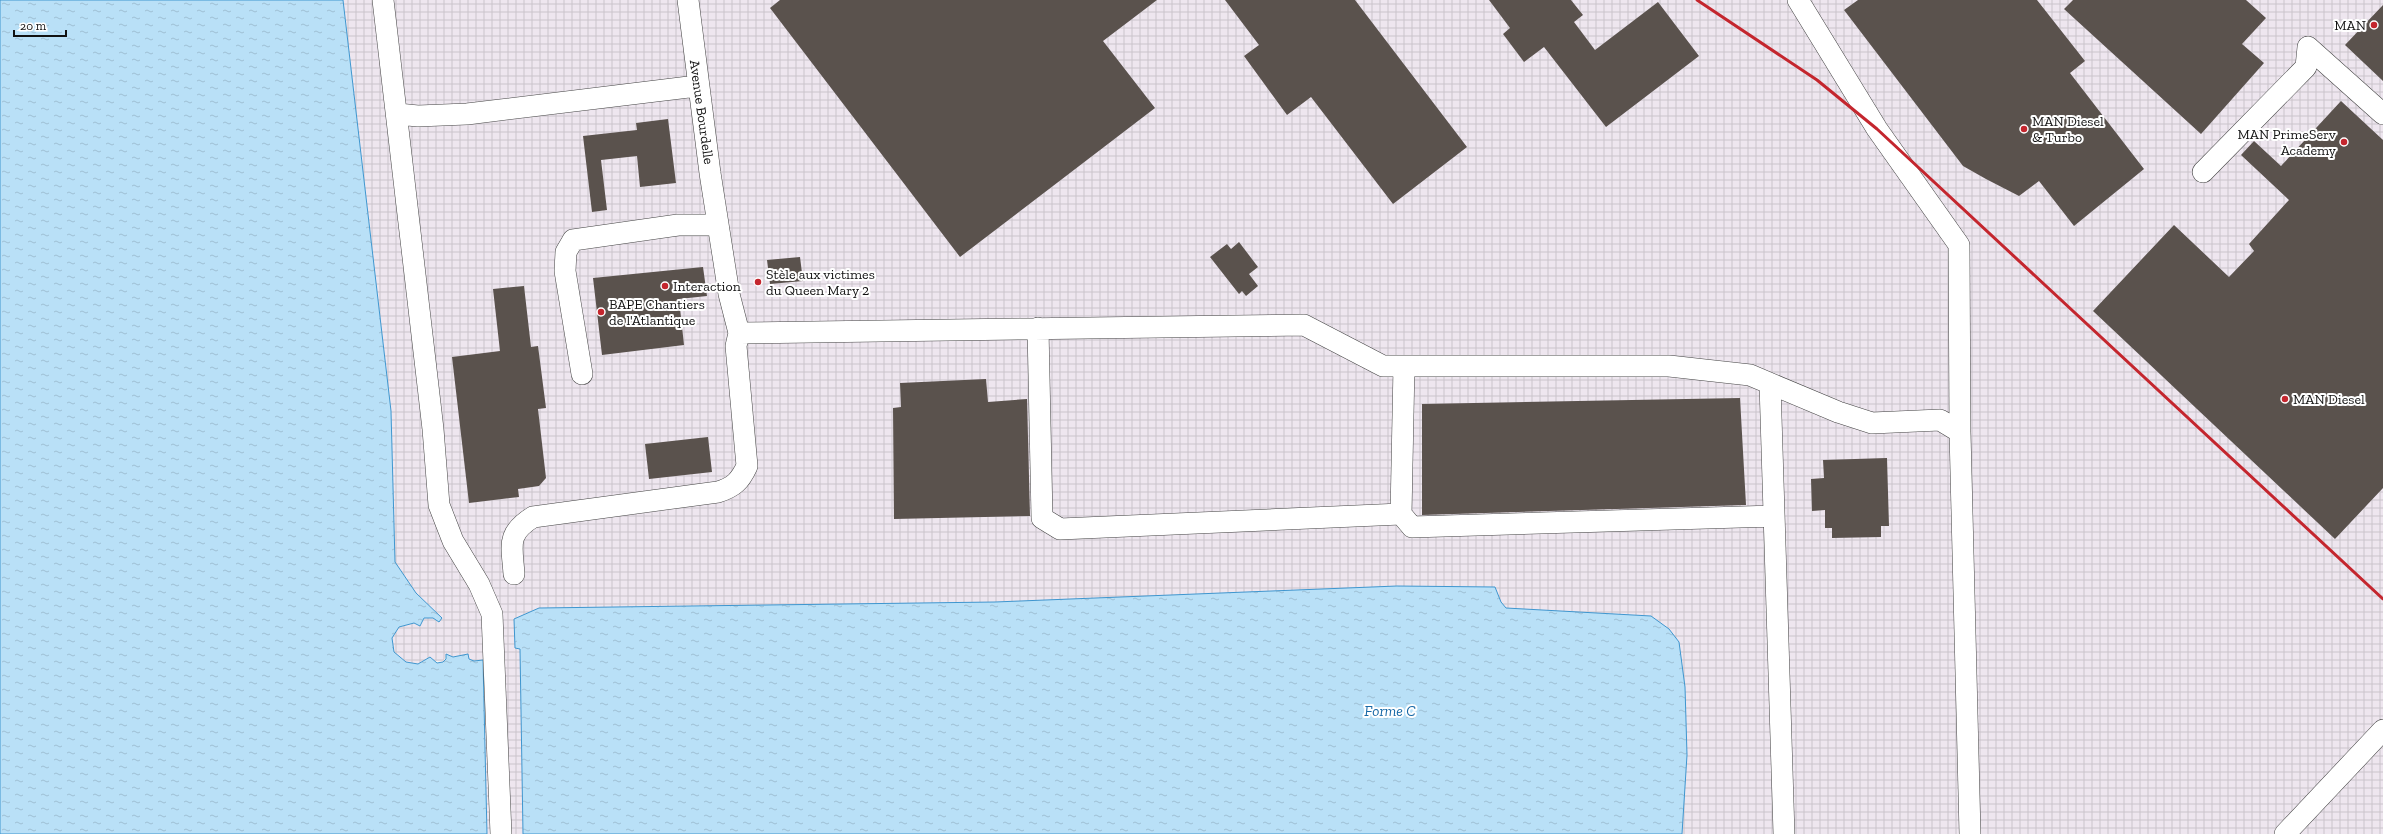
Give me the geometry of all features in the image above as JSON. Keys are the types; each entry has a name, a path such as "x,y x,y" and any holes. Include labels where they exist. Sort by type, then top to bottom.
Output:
{"street":[{"path":"383,0 398,114 398,142 433,429 439,505 453,541 479,584 492,614 501,834"},
{"name":"Avenue Bourdelle","path":"688,0 698,86 718,225 733,315 739,334"},
{"path":"1798,0 1877,129 1959,245 1960,432 1970,834"},
{"path":"2203,172 2306,67 2308,47 2383,114"},
{"path":"398,114 418,116 467,114 698,86"},
{"path":"582,374 565,271 566,252 573,240 680,225 718,225"},
{"path":"514,574 512,540 518,526 533,517 718,492 733,488 747,466 736,346 739,334 1038,328 1304,325 1383,366 1669,366 1750,375 1838,412 1872,423 1940,420 1960,432"},
{"path":"1038,328 1042,518 1060,529 1402,514"},
{"path":"1404,366 1402,514 1412,527 1774,516"},
{"path":"1770,384 1784,834"},
{"path":"2285,834 2383,730"}],"shaded area":[{"path":"343,0 2383,0 2383,834 487,834 483,660 474,661 469,659 467,654 453,657 447,655 443,662 426,660 418,664 406,662 394,652 392,638 399,627 414,623 420,626 424,618 441,618 416,593 395,562 391,411"}],"water":[{"path":"0,0 343,0 391,411 395,562 416,593 442,618 439,622 433,618 424,618 420,626 414,623 399,627 392,638 394,652 406,662 418,664 430,657 437,663 443,662 446,659 446,654 453,657 468,654 469,659 474,661 483,660 487,834 0,834"},
{"name":"Forme C","path":"1397,586 1495,587 1501,602 1506,608 1651,616 1669,629 1679,642 1685,687 1687,755 1682,834 523,834 520,649 515,648 514,619 539,608 995,602"}],"building":[{"path":"780,0 1157,0 1103,41 1155,108 960,257 770,8"},
{"path":"1225,0 1355,0 1467,147 1393,204 1311,97 1287,115 1244,56 1259,45"},
{"path":"1489,0 1571,0 1583,15 1574,22 1595,50 1658,2 1699,56 1606,127 1544,47 1524,62 1503,34 1510,28"},
{"name":"MAN Diesel & Turbo","path":"1858,0 2037,0 2085,61 2070,73 2144,169 2074,226 2039,181 2019,196 1963,166 1844,10"},
{"path":"2073,0 2246,0 2266,18 2242,44 2264,63 2201,134 2064,9"},
{"name":"MAN","path":"2383,5 2383,81 2345,45"},
{"name":"MAN Diesel","path":"2341,101 2383,140 2383,488 2335,539 2093,311 2174,225 2229,277 2254,251 2249,244 2289,200 2241,155 2254,141 2281,166"},
{"path":"668,119 676,183 640,187 637,156 601,160 607,210 592,212 583,136 637,130 636,123"},
{"path":"1239,242 1258,267 1249,274 1258,286 1246,296 1242,291 1239,294 1210,257 1227,244 1231,249"},
{"path":"800,257 803,281 770,284 767,260"},
{"name":"BAPE Chantiers de l'Atlantique","path":"703,267 707,296 679,299 684,345 602,355 593,278"},
{"path":"524,286 531,347 538,346 546,408 538,409 546,478 539,486 518,489 519,497 469,503 452,357 500,351 493,289"},
{"path":"986,379 988,402 1027,399 1030,516 894,519 893,408 901,407 900,383"},
{"path":"1740,398 1746,505 1422,515 1422,404"},
{"path":"708,437 712,472 649,479 645,444"},
{"path":"1887,458 1889,526 1881,526 1881,537 1832,538 1832,528 1825,528 1825,510 1812,511 1811,479 1824,478 1823,460"}],"railway":[{"path":"1697,0 1817,80 1877,129 2383,599"}],"place":[{"name":"MAN","path":"2374,25"},
{"name":"MAN Diesel & Turbo","path":"2024,129"},
{"name":"MAN PrimeServ Academy","path":"2344,142"},
{"name":"Stèle aux victimes du Queen Mary 2","path":"758,282"},
{"name":"Interaction","path":"665,286"},
{"name":"BAPE Chantiers de l'Atlantique","path":"601,312"},
{"name":"MAN Diesel","path":"2285,399"}]}
